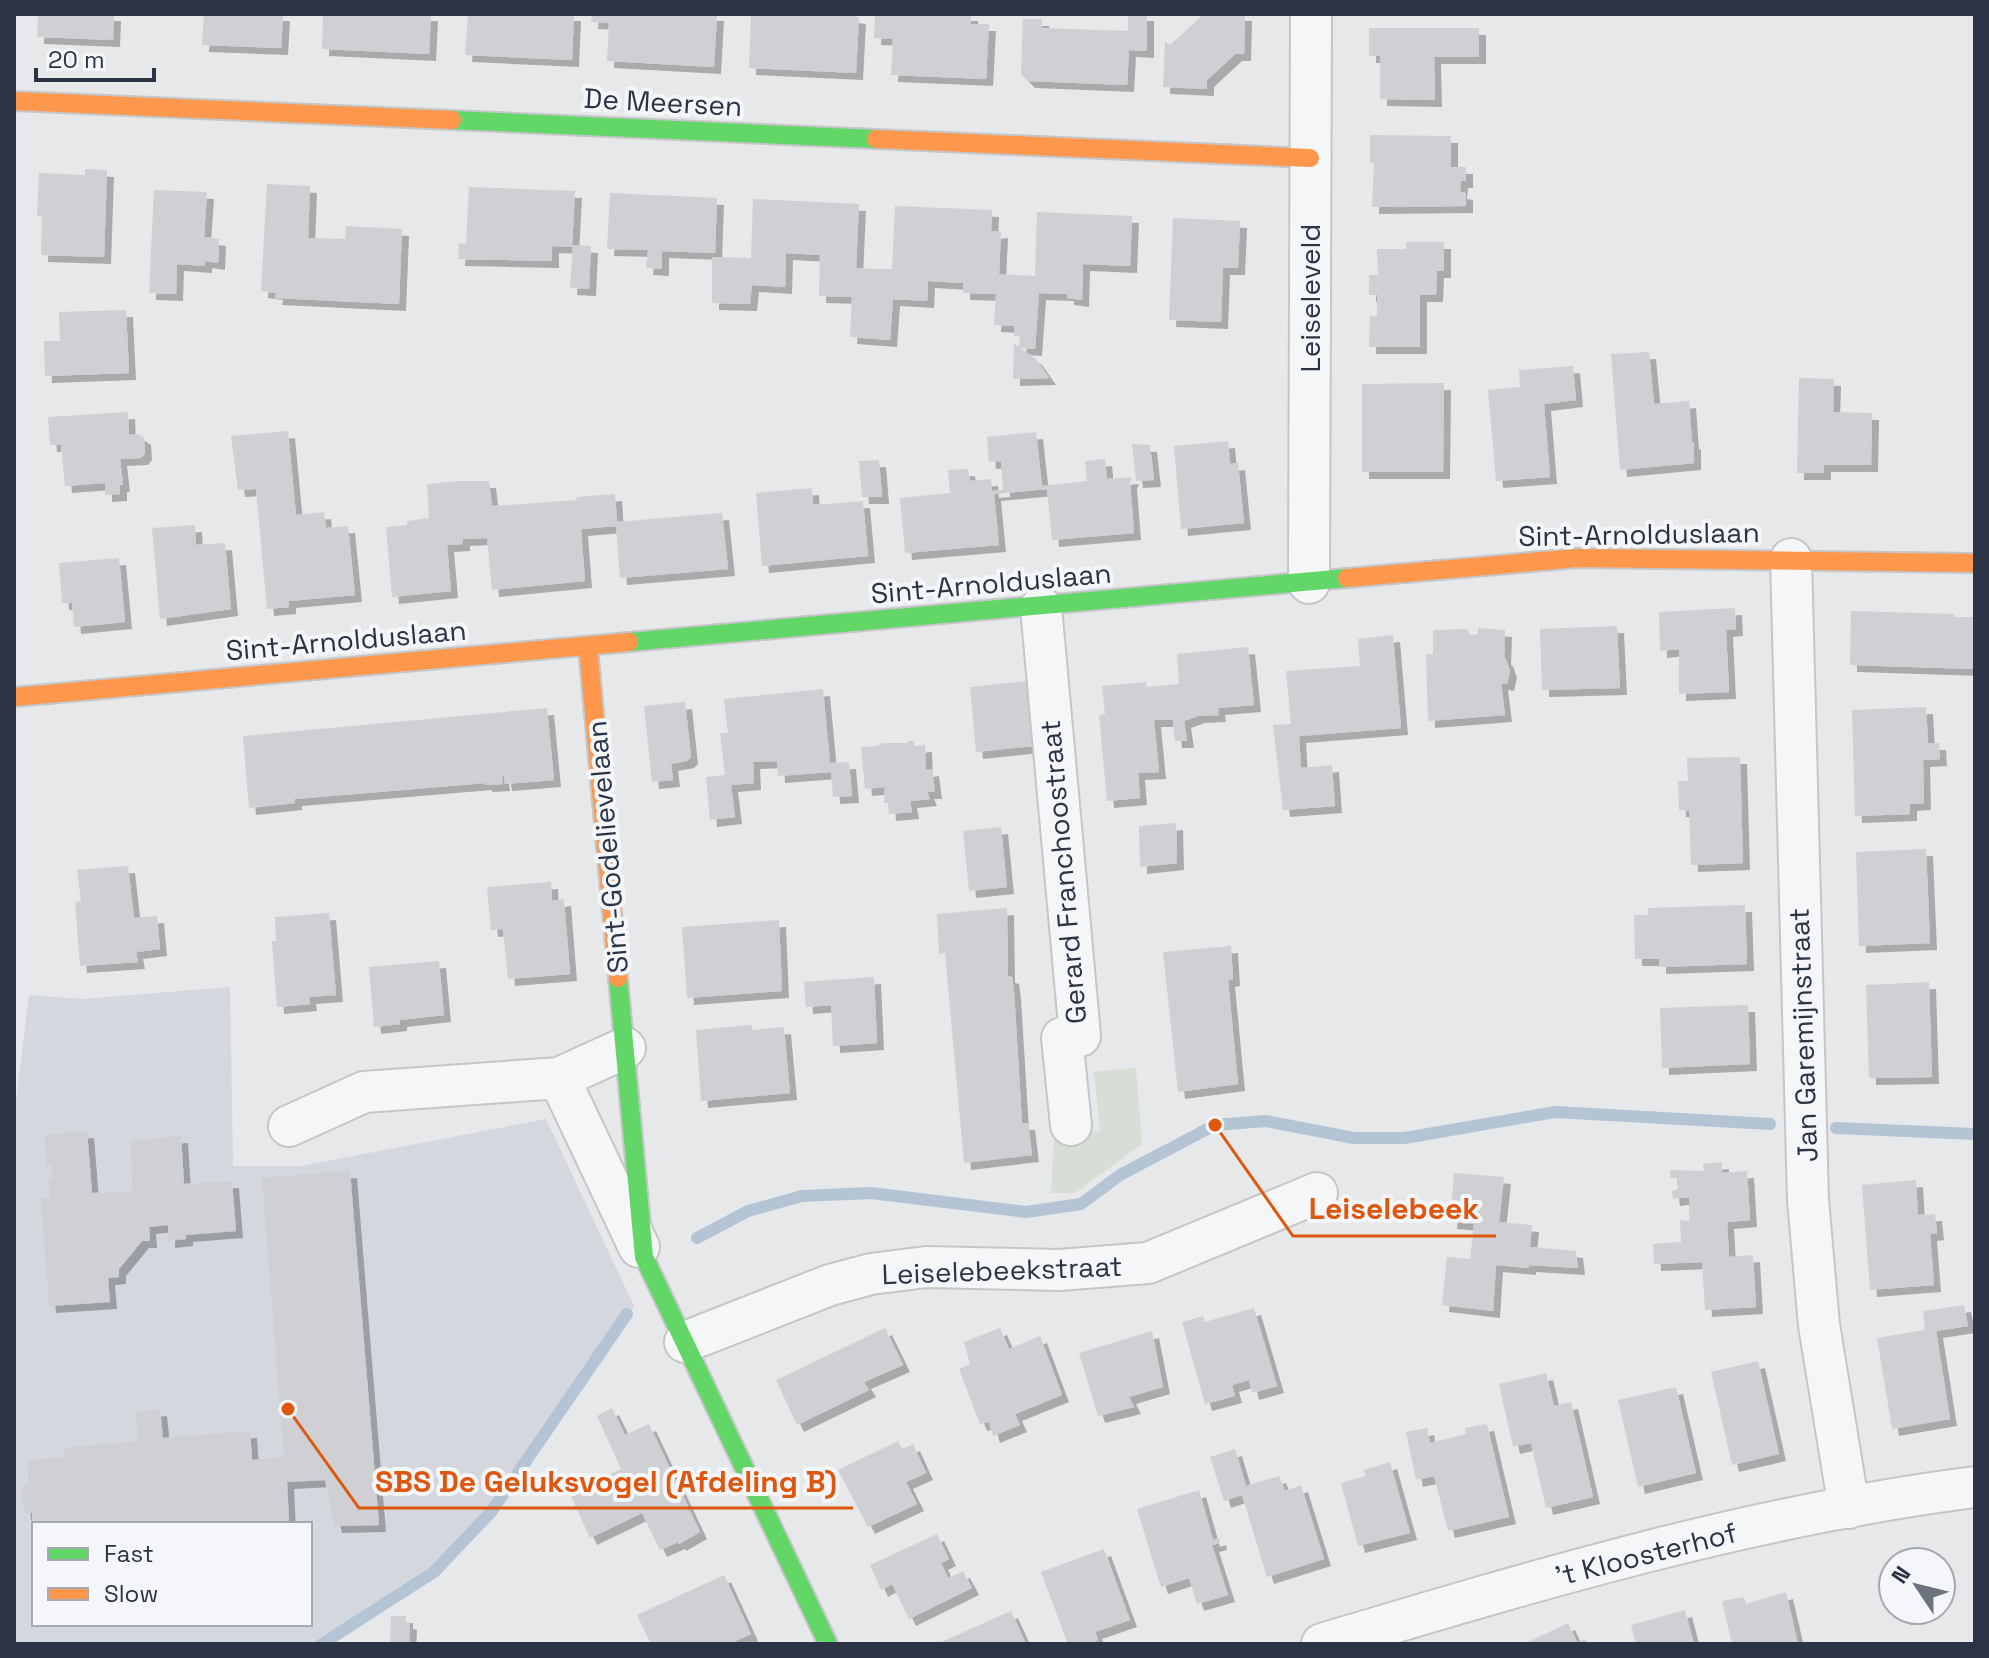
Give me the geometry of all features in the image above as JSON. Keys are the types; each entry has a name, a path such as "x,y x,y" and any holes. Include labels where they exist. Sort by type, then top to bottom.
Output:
{"street":[{"name":"Leiseleveld","path":"1309,583 1311,14"},
{"name":"De Meersen","path":"14,101 1310,158"},
{"name":"Sint-Arnolduslaan","path":"14,697 1577,558 1975,563"},
{"name":"Jan Garemijnstraat","path":"1791,559 1808,1200 1819,1325 1849,1508"},
{"name":"Gerard Franchoostraat","path":"1041,607 1080,1036 1062,1038 1071,1125"},
{"name":"Sint-Godelievelaan","path":"588,647 644,1257"},
{"path":"289,1126 364,1092 559,1078 625,1048"},
{"name":"Sint-Godelievelaan","path":"559,1078 828,1644"},
{"name":"Leiselebeekstraat","path":"685,1342 830,1285 871,1274 926,1267 1059,1270 1148,1263 1317,1193"},
{"name":"'t Kloosterhof","path":"1322,1644 1658,1548 1849,1508 1975,1487"}],"shaded area":[{"path":"230,987 233,1166 301,1166 546,1119 634,1306 491,1512 434,1572 322,1644 14,1644 14,1117 29,995 82,999"},
{"path":"1136,1068 1142,1144 1075,1193 1051,1193 1054,1136 1100,1131 1094,1072"}],"building":[{"path":"38,14 114,14 113,40 37,37"},
{"path":"204,14 283,14 281,48 202,45"},
{"path":"323,14 431,14 429,54 322,49"},
{"path":"468,14 574,14 572,60 465,55"},
{"path":"592,14 717,14 714,67 607,61 609,23 591,22"},
{"path":"751,14 859,17 856,73 749,68"},
{"path":"875,14 971,14 971,24 989,24 986,79 891,75 893,39 874,38"},
{"path":"1128,14 1147,14 1147,51 1129,50 1127,85 1028,81 1021,74 1023,19 1042,19 1042,28 1128,31"},
{"path":"1204,14 1245,14 1244,54 1235,54 1207,80 1207,89 1163,87 1165,42 1170,45"},
{"path":"1369,28 1479,28 1479,57 1434,57 1435,100 1380,99 1380,56 1369,56"},
{"path":"1370,135 1451,136 1451,167 1466,167 1466,181 1461,181 1460,192 1466,193 1466,206 1372,207 1374,162 1370,163"},
{"path":"85,169 107,170 104,257 41,255 42,217 37,216 39,173 85,175"},
{"path":"267,184 310,186 308,238 345,239 346,226 402,229 399,304 275,298 276,293 261,291"},
{"path":"469,187 575,191 572,247 552,246 552,261 458,259 459,243 466,244"},
{"path":"154,190 207,192 204,237 219,239 218,263 205,261 205,266 177,264 176,294 149,293"},
{"path":"610,193 717,198 715,253 662,251 662,269 646,268 648,250 607,249"},
{"path":"753,199 859,204 856,268 892,269 895,206 992,210 991,232 1001,231 999,274 1035,276 1037,212 1132,216 1130,266 1083,264 1082,300 1067,298 1067,294 1039,293 1035,349 1020,348 1035,358 1049,378 1013,379 1014,344 1019,347 1020,336 1014,336 1014,326 994,325 996,294 963,293 963,283 928,281 927,301 893,299 890,340 850,337 852,297 819,296 820,255 786,253 785,287 752,285 750,304 712,303 712,257 751,258"},
{"path":"1173,218 1240,221 1238,268 1223,268 1221,322 1169,320"},
{"path":"1406,242 1444,242 1444,271 1437,271 1436,295 1420,295 1420,347 1369,347 1370,316 1377,316 1377,295 1369,295 1369,275 1378,275 1377,249 1406,249"},
{"path":"573,245 591,246 589,289 570,288"},
{"path":"126,310 129,373 45,376 44,341 60,341 59,312"},
{"path":"1649,352 1654,404 1689,401 1694,463 1620,470 1611,354"},
{"path":"1573,366 1576,400 1544,404 1550,477 1496,481 1488,390 1520,387 1519,370"},
{"path":"1799,378 1834,379 1833,412 1872,413 1871,465 1824,465 1824,473 1797,473"},
{"path":"1444,383 1443,472 1362,472 1362,384"},
{"path":"128,412 129,435 138,434 144,438 145,453 141,458 120,459 123,485 120,485 120,494 105,495 105,483 65,486 61,445 50,445 48,417"},
{"path":"288,431 296,515 324,512 326,528 348,526 355,595 289,601 289,607 267,609 256,489 238,490 231,436"},
{"path":"1036,432 1042,486 1087,481 1085,461 1105,459 1107,479 1132,477 1134,533 1052,540 1047,489 994,494 999,545 905,553 900,498 950,493 948,470 968,469 970,481 991,479 992,491 1003,490 1001,461 989,462 987,437"},
{"path":"1228,441 1230,464 1238,463 1244,523 1181,529 1174,446"},
{"path":"1132,444 1150,445 1154,480 1136,481"},
{"path":"879,460 882,497 862,497 859,461"},
{"path":"489,481 492,506 615,494 617,522 722,513 728,569 620,578 616,526 581,529 585,581 492,590 487,538 463,539 463,544 447,545 451,591 392,597 386,527 429,518 427,484"},
{"path":"812,488 813,505 863,501 868,556 762,566 756,493"},
{"path":"195,525 196,545 225,543 231,609 160,619 152,528"},
{"path":"119,558 125,622 74,627 72,603 62,603 59,563"},
{"path":"1735,608 1736,629 1726,630 1729,692 1679,694 1679,649 1660,651 1659,612"},
{"path":"1851,611 1975,617 1974,669 1850,665"},
{"path":"1617,626 1620,688 1542,690 1540,629"},
{"path":"1478,628 1505,630 1504,658 1510,671 1507,684 1501,683 1505,715 1428,721 1426,654 1433,654 1433,630 1468,629 1470,635 1478,634"},
{"path":"1393,635 1401,728 1299,736 1301,768 1332,765 1335,806 1283,810 1273,725 1291,724 1286,671 1360,666 1358,639"},
{"path":"1248,647 1254,705 1218,708 1219,715 1198,716 1184,721 1187,741 1175,741 1173,720 1154,720 1159,772 1138,773 1140,798 1107,801 1099,715 1105,714 1102,686 1146,682 1147,687 1179,684 1177,654"},
{"path":"1027,681 1033,746 976,752 970,687"},
{"path":"823,689 830,763 849,762 852,796 833,797 831,772 778,776 777,761 753,762 754,783 731,785 735,817 710,820 706,777 725,775 720,733 728,733 724,699"},
{"path":"685,702 691,757 687,761 671,764 673,780 652,782 644,706"},
{"path":"1926,707 1928,743 1939,743 1940,759 1923,760 1924,803 1910,804 1910,814 1855,816 1852,710"},
{"path":"547,708 554,780 505,784 502,776 503,784 295,799 295,803 249,808 243,736"},
{"path":"914,741 914,746 925,745 926,770 932,769 935,792 927,792 930,799 910,801 912,812 889,814 888,803 884,803 885,787 865,789 861,747"},
{"path":"1740,757 1743,863 1691,865 1689,811 1679,810 1678,781 1688,781 1687,758"},
{"path":"1176,823 1177,863 1140,867 1139,826"},
{"path":"1001,827 1007,887 969,891 963,831"},
{"path":"1926,849 1930,943 1859,946 1856,852"},
{"path":"128,866 134,918 157,916 160,949 136,952 138,962 80,966 75,902 81,901 77,870"},
{"path":"551,882 552,901 564,899 570,974 508,979 503,929 491,930 487,887"},
{"path":"1745,905 1747,964 1659,967 1659,959 1635,959 1634,915 1648,915 1648,908"},
{"path":"1007,908 1008,976 1012,977 1014,992 1022,1123 1028,1123 1032,1155 964,1163 945,953 939,954 937,914"},
{"path":"329,913 336,995 309,997 310,1004 277,1007 272,941 276,941 275,917"},
{"path":"779,920 782,991 687,998 682,927"},
{"path":"1231,946 1233,979 1228,980 1238,1084 1178,1092 1163,952"},
{"path":"439,961 444,1015 400,1020 400,1024 374,1027 369,967"},
{"path":"874,977 877,1043 833,1046 831,1005 806,1007 804,982"},
{"path":"1929,982 1932,1077 1869,1078 1866,985"},
{"path":"1748,1005 1750,1064 1662,1068 1660,1008"},
{"path":"752,1025 752,1030 784,1027 790,1093 701,1101 696,1030"},
{"path":"87,1131 92,1193 133,1192 130,1141 181,1136 184,1184 232,1181 236,1231 186,1235 186,1239 168,1241 168,1225 149,1227 150,1241 142,1241 119,1269 119,1277 108,1278 110,1302 49,1306 41,1199 50,1198 48,1178 53,1179 52,1163 46,1165 45,1135"},
{"path":"1722,1162 1722,1173 1747,1171 1750,1220 1727,1222 1729,1257 1753,1255 1756,1307 1705,1310 1702,1262 1654,1264 1653,1244 1681,1242 1680,1220 1689,1221 1689,1197 1673,1199 1672,1191 1678,1189 1677,1178 1670,1178 1670,1170 1704,1171 1703,1164"},
{"path":"350,1171 379,1525 335,1526 325,1480 287,1482 289,1522 32,1522 32,1513 24,1513 22,1486 29,1484 27,1460 64,1457 63,1448 138,1441 136,1412 160,1409 163,1438 250,1431 252,1460 284,1457 262,1178"},
{"path":"1454,1173 1504,1177 1499,1222 1532,1225 1530,1247 1576,1251 1578,1268 1496,1265 1493,1311 1442,1305 1447,1257 1470,1259 1474,1224 1450,1222"},
{"path":"1916,1180 1918,1215 1935,1214 1937,1233 1930,1234 1934,1285 1870,1290 1862,1185"},
{"path":"1964,1305 1968,1326 1936,1331 1950,1419 1892,1429 1877,1338 1925,1330 1923,1311"},
{"path":"1254,1308 1277,1386 1252,1393 1249,1380 1232,1385 1235,1396 1205,1404 1182,1322 1203,1316 1205,1322"},
{"path":"885,1328 903,1365 864,1382 869,1390 797,1425 776,1380"},
{"path":"1000,1328 1009,1349 1040,1336 1062,1395 1015,1414 1020,1425 993,1436 989,1422 980,1424 959,1369 970,1364 964,1342"},
{"path":"1152,1331 1163,1387 1129,1397 1134,1407 1098,1416 1079,1353"},
{"path":"1758,1361 1779,1454 1732,1465 1711,1372"},
{"path":"1546,1373 1554,1406 1571,1402 1593,1497 1546,1508 1531,1443 1513,1447 1499,1384"},
{"path":"1676,1387 1696,1473 1638,1487 1618,1400"},
{"path":"612,1408 625,1435 649,1424 700,1532 660,1550 642,1513 590,1538 570,1494 621,1469 597,1416"},
{"path":"1487,1424 1509,1517 1448,1531 1434,1476 1416,1480 1406,1432 1427,1428 1430,1443 1466,1434 1465,1428"},
{"path":"898,1441 902,1449 913,1444 926,1473 906,1482 917,1504 868,1527 838,1470"},
{"path":"1235,1449 1246,1486 1279,1476 1285,1491 1301,1485 1324,1559 1267,1577 1242,1495 1224,1501 1210,1457"},
{"path":"1390,1462 1410,1533 1358,1546 1341,1483 1366,1476 1364,1470"},
{"path":"1199,1490 1213,1540 1219,1538 1220,1543 1212,1545 1228,1595 1197,1604 1189,1578 1161,1587 1137,1509"},
{"path":"937,1534 949,1559 941,1563 948,1578 963,1571 972,1588 909,1619 892,1584 881,1590 870,1565"},
{"path":"1104,1549 1130,1620 1095,1632 1098,1640 1089,1644 1068,1644 1041,1572"},
{"path":"724,1575 751,1634 729,1644 651,1644 637,1615"},
{"path":"1786,1592 1798,1644 1732,1644 1722,1601 1744,1597 1746,1604"},
{"path":"1685,1610 1694,1644 1636,1644 1631,1625"},
{"path":"1011,1611 1026,1644 937,1644"},
{"path":"391,1616 406,1616 406,1622 410,1623 409,1644 390,1644"},
{"path":"1568,1623 1577,1642 1586,1639 1588,1644 1524,1644"}],"waterway":[{"path":"697,1238 748,1211 802,1196 871,1193 1026,1212 1081,1204 1120,1175 1215,1125 1266,1121 1354,1138 1405,1138 1555,1112 1770,1124"},
{"path":"1836,1128 1975,1134"},
{"path":"322,1644 434,1572 491,1512 627,1314"}],"traffic: fast":[{"path":"452,120 876,139"},
{"path":"629,642 1347,578"},
{"path":"618,978 644,1257 828,1644"}],"traffic: slow":[{"path":"14,101 452,120"},
{"path":"876,139 1310,158"},
{"path":"1347,578 1577,558 1975,563"},
{"path":"14,697 629,642"},
{"path":"588,647 618,978"}],"place":[{"name":"Leiselebeek","path":"1215,1125"},
{"name":"SBS De Geluksvogel (Afdeling B)","path":"288,1409"}]}
